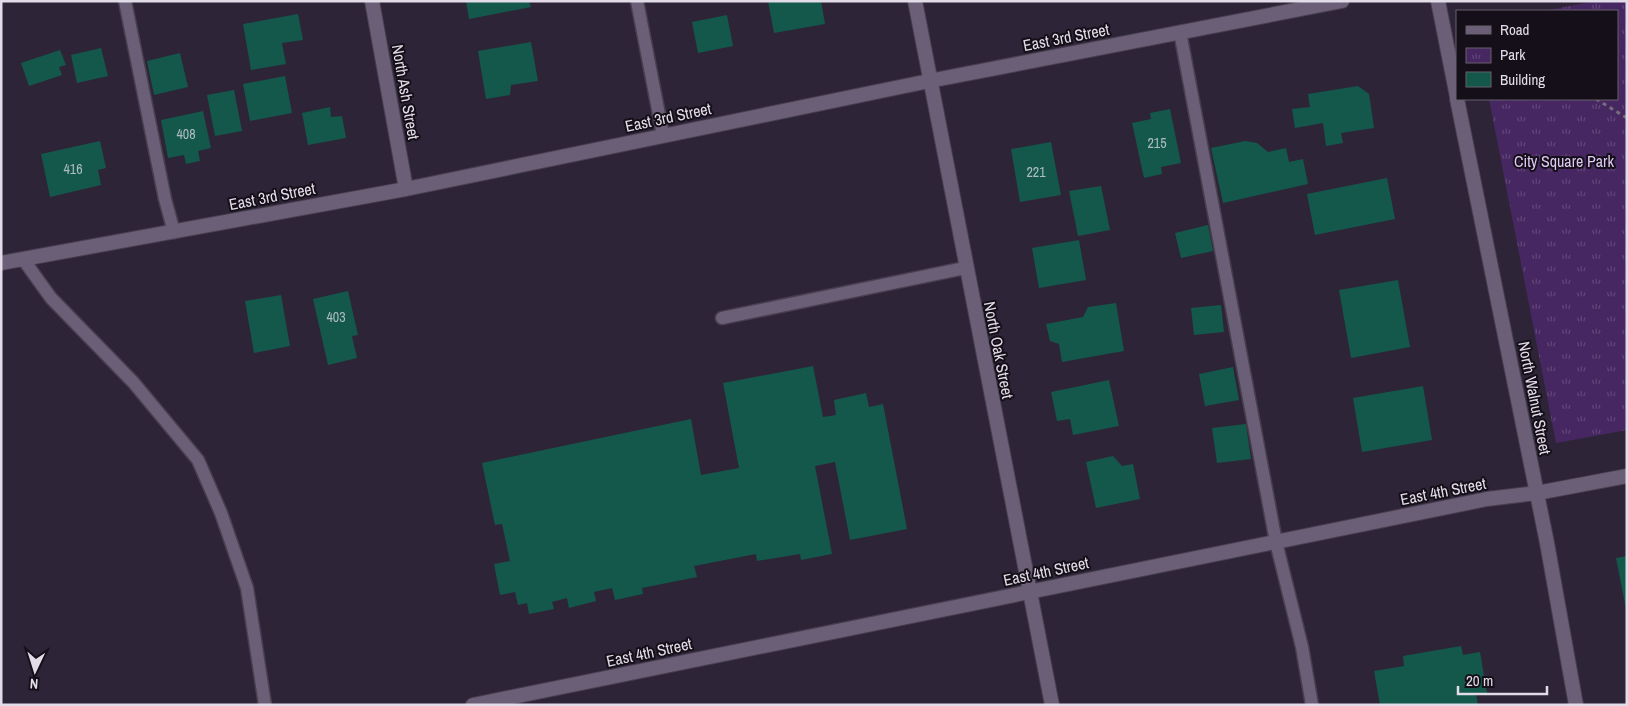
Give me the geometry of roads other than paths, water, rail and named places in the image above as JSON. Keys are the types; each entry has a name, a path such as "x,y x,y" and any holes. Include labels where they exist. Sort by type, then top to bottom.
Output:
{"street":[{"name":"North Ash Street","path":"372,1 406,189"},
{"name":"North Oak Street","path":"915,1 965,268 1052,705"},
{"name":"East 3rd Street","path":"1,264 406,189 929,80 1342,1"},
{"name":"North Walnut Street","path":"1438,1 1456,93"},
{"name":"North Walnut Street","path":"1457,100 1537,493 1576,705"},
{"name":"East 4th Street","path":"473,705 526,700 1029,593 1487,499 1537,493 1627,476"}],"lane":[{"path":"125,1 165,199 174,232"},
{"path":"637,1 662,136"},
{"path":"1180,32 1276,542 1296,619 1312,705"},
{"path":"23,259 51,298 133,382 198,460 221,512 247,588 264,705"},
{"path":"722,318 965,268"}],"park label":[{"name":"City Square Park","path":"1564,161"}]}
